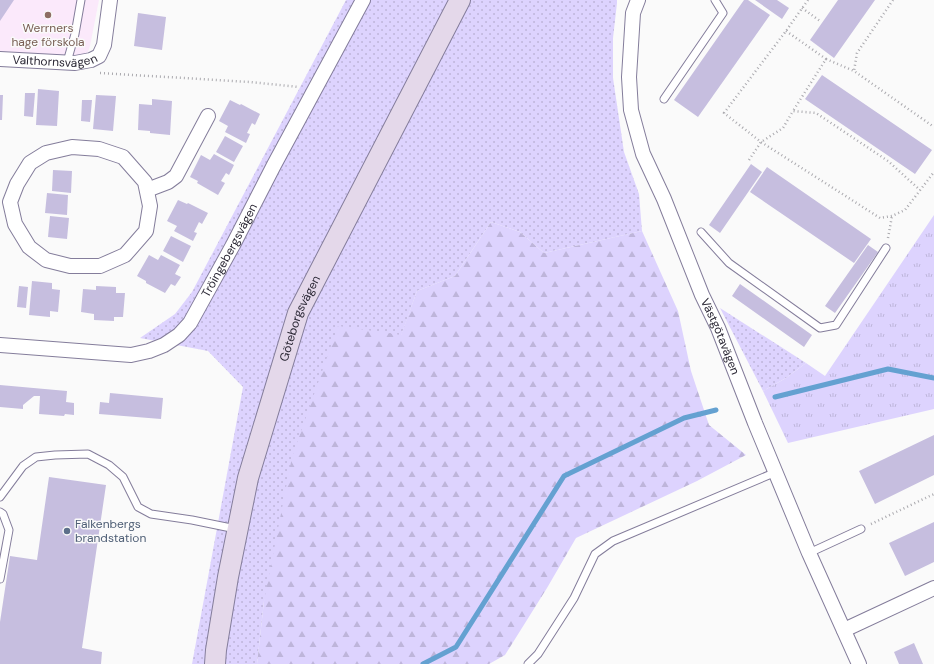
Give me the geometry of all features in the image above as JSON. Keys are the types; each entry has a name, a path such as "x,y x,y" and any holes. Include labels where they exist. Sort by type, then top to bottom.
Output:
{"main road":[{"name":"Göteborgsvägen","path":"215,664 216,650 237,529 248,478 298,314 460,0"}],"street":[{"name":"Valthornsvägen","path":"0,59 75,63 92,60 99,56 104,45 110,0"},
{"name":"Tröingebergsvägen","path":"0,345 132,355 149,351 164,345 179,335 190,323 233,245 274,165 317,88 363,0"},
{"name":"Västgötavägen","path":"638,0 633,13 629,77 631,110 643,154 664,199 702,295 718,328 809,553 859,664"},
{"path":"147,190 168,182 176,176 208,116"},
{"path":"72,147 99,149 123,158 145,182 150,206 146,230 125,255 100,266 70,266 46,260 29,247 18,230 5,202 30,163 46,153 72,147"},
{"path":"844,630 934,588"}],"lane":[{"path":"67,62 75,34 81,0"},
{"path":"664,99 723,13 715,0"},
{"path":"701,232 729,263 820,328 836,325 886,248"},
{"path":"0,497 23,466 36,457 88,454 109,465 123,477 138,507 151,514 237,529"},
{"path":"528,664 538,654 574,598 595,554 613,541 776,472"},
{"path":"0,512 3,514 9,530 0,579"},
{"path":"809,553 861,529"}],"path":[{"path":"808,0 724,114 761,142 880,218 892,216 905,210 934,172"},
{"path":"854,71 857,53 894,0"},
{"path":"802,8 820,21"},
{"path":"786,31 826,59 854,71 934,127"},
{"path":"749,160 761,142 783,128 826,59"},
{"path":"98,73 278,84 303,88"},
{"path":"793,111 816,113 888,161 920,190"},
{"path":"886,248 892,216"},
{"path":"861,529 934,494"}],"shaded area":[{"name":"Werrners hage förskola","path":"0,0 99,0 88,52 81,56 0,53"}],"green space":[{"path":"346,0 617,0 613,38 613,78 624,152 639,194 642,231 544,253 520,232 491,222 455,276 417,291 401,336 264,601 257,664 192,664 243,387 208,351 140,338 175,314 192,292"},
{"path":"934,215 934,409 788,443 763,391 786,378 806,363 825,376"},
{"path":"491,222 520,232 544,253 642,231 678,311 691,371 709,425 746,455 697,481 576,538 505,655 489,664 257,664 264,601 292,457 338,326 401,335 417,291 455,276"},
{"path":"720,308 806,363 786,378 763,391"}],"building":[{"path":"0,0 14,0 0,21"},
{"path":"744,0 748,0 770,15 698,117 674,100"},
{"path":"755,0 777,0 789,8 782,19"},
{"path":"838,0 875,0 834,58 810,40"},
{"path":"138,13 166,17 162,50 134,46"},
{"path":"822,75 932,150 915,174 805,99"},
{"path":"38,89 59,91 57,126 36,125"},
{"path":"25,93 35,93 33,117 24,116"},
{"path":"0,95 3,95 2,120 0,120"},
{"path":"96,95 116,96 113,131 93,129"},
{"path":"152,99 172,101 170,135 138,130 139,104 152,105"},
{"path":"82,100 92,100 90,122 81,121"},
{"path":"230,100 260,114 255,125 252,123 247,133 250,134 246,143 225,132 228,126 219,121"},
{"path":"225,136 243,146 234,162 216,152"},
{"path":"214,154 234,165 229,175 226,173 221,181 225,183 218,195 197,183 198,181 190,177 201,155 210,160"},
{"path":"751,164 762,172 720,233 709,225"},
{"path":"767,167 871,239 854,263 750,192"},
{"path":"53,170 72,171 71,193 52,191"},
{"path":"47,193 68,195 67,215 45,213"},
{"path":"178,200 187,204 188,203 208,213 202,224 199,222 194,232 197,233 193,241 174,231 177,226 167,221"},
{"path":"50,216 69,218 67,239 48,237"},
{"path":"171,236 191,246 183,262 163,251"},
{"path":"868,245 878,252 835,313 825,306"},
{"path":"149,255 158,260 161,255 180,265 175,274 181,277 175,286 171,284 165,293 146,283 146,281 137,276"},
{"path":"32,281 52,283 52,289 60,290 58,312 50,311 50,317 29,315"},
{"path":"740,284 812,335 804,347 732,296"},
{"path":"19,286 28,287 26,308 17,307"},
{"path":"96,286 116,287 116,293 125,293 123,317 114,317 114,321 94,320 94,314 81,312 83,289 96,290"},
{"path":"0,385 67,391 66,402 74,403 74,415 65,414 64,416 39,414 40,396 34,396 23,405 23,409 0,407"},
{"path":"110,393 163,398 161,419 99,414 100,402 109,403"},
{"path":"934,435 934,475 875,504 859,471"},
{"path":"49,477 106,485 82,648 102,652 101,664 0,664 0,622 10,556 37,560"},
{"path":"934,522 934,562 905,576 889,543"},
{"path":"914,643 923,664 899,664 894,652"}],"waterway":[{"path":"775,397 888,369 934,378"},
{"path":"423,664 456,647 564,476 684,418 716,410"}],"place":[{"name":"Werrners hage förskola","path":"48,15"},
{"name":"Falkenbergs brandstation","path":"67,531"}]}
